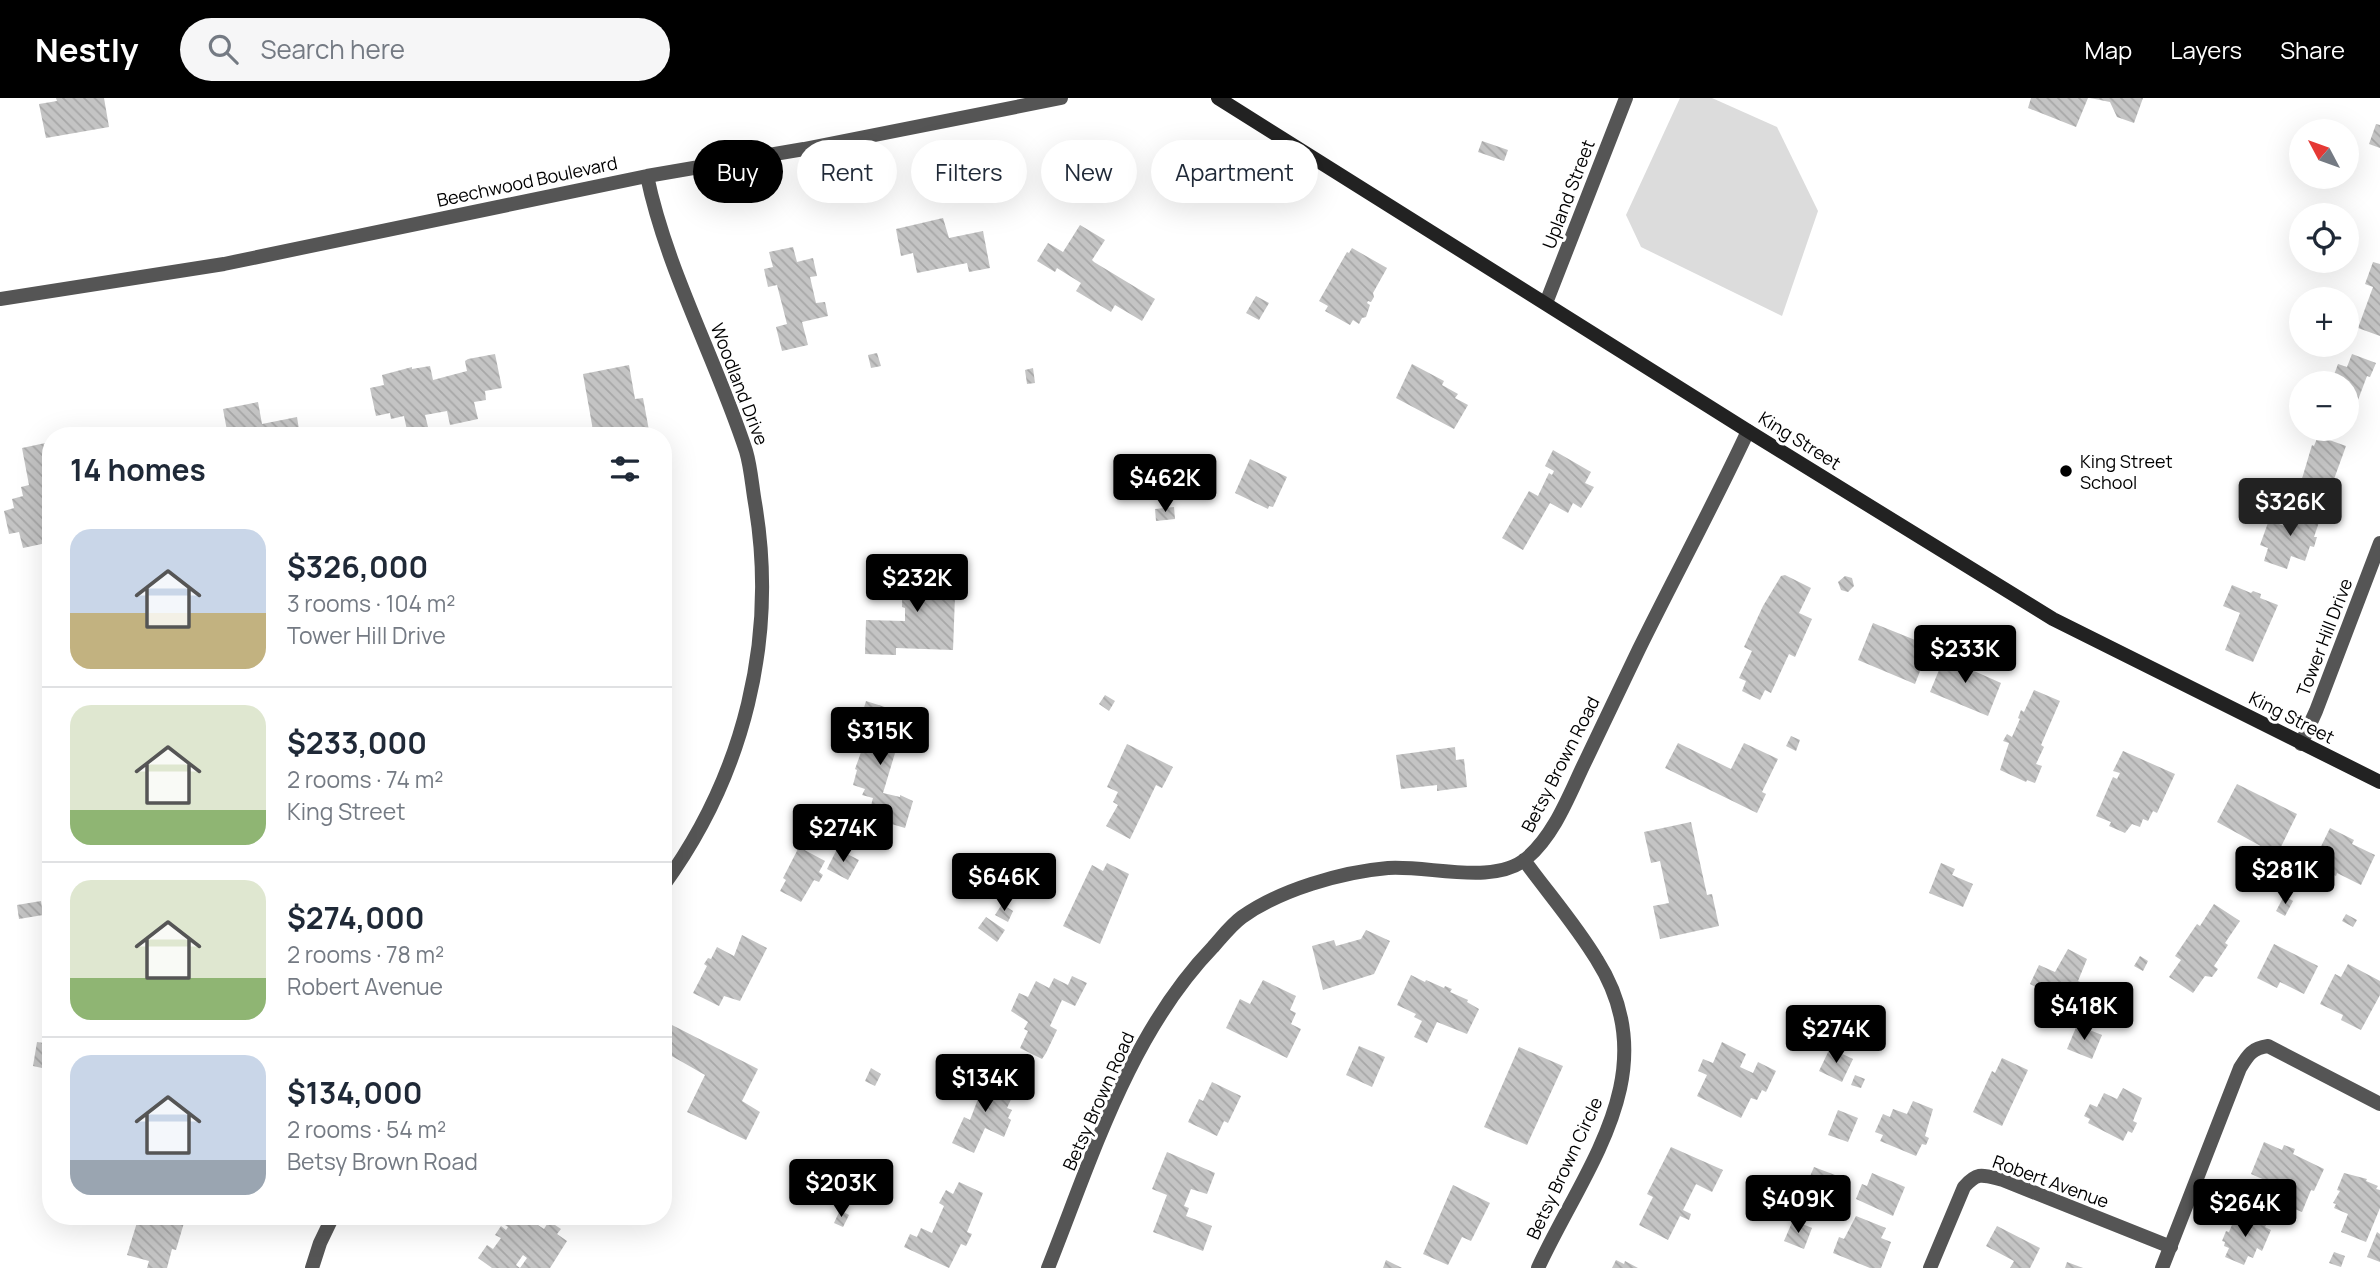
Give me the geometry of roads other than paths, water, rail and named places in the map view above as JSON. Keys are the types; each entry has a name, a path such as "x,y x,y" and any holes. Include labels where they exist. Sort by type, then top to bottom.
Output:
{"main road":[{"name":"King Street","path":"1218,98 2053,619 2380,782"}],"street":[{"name":"Beechwood Boulevard","path":"0,299 224,264 647,176 804,149 1061,98"},
{"name":"Upland Street","path":"1546,303 1626,98"},
{"name":"Woodland Drive","path":"647,176 653,206 747,453 760,530 763,594 758,659 745,722 709,813 672,872"},
{"name":"Betsy Brown Road","path":"1048,1268 1107,1121 1162,1012 1194,966 1240,919 1264,904 1317,883 1354,873 1389,868 1504,871 1524,860 1543,843 1567,800 1748,430"},
{"name":"Tower Hill Drive","path":"2301,744 2380,543"},
{"name":"Betsy Brown Circle","path":"1524,860 1598,961 1612,989 1621,1021 1625,1054 1622,1086 1614,1117 1538,1268"},
{"path":"2162,1268 2239,1068 2256,1047 2268,1046 2380,1104"},
{"name":"Robert Avenue","path":"1930,1268 1964,1187 1973,1177 1981,1175 2003,1180 2171,1247"},
{"path":"312,1268 329,1225"}],"place":[{"name":"King Street School","path":"2066,471"}]}
